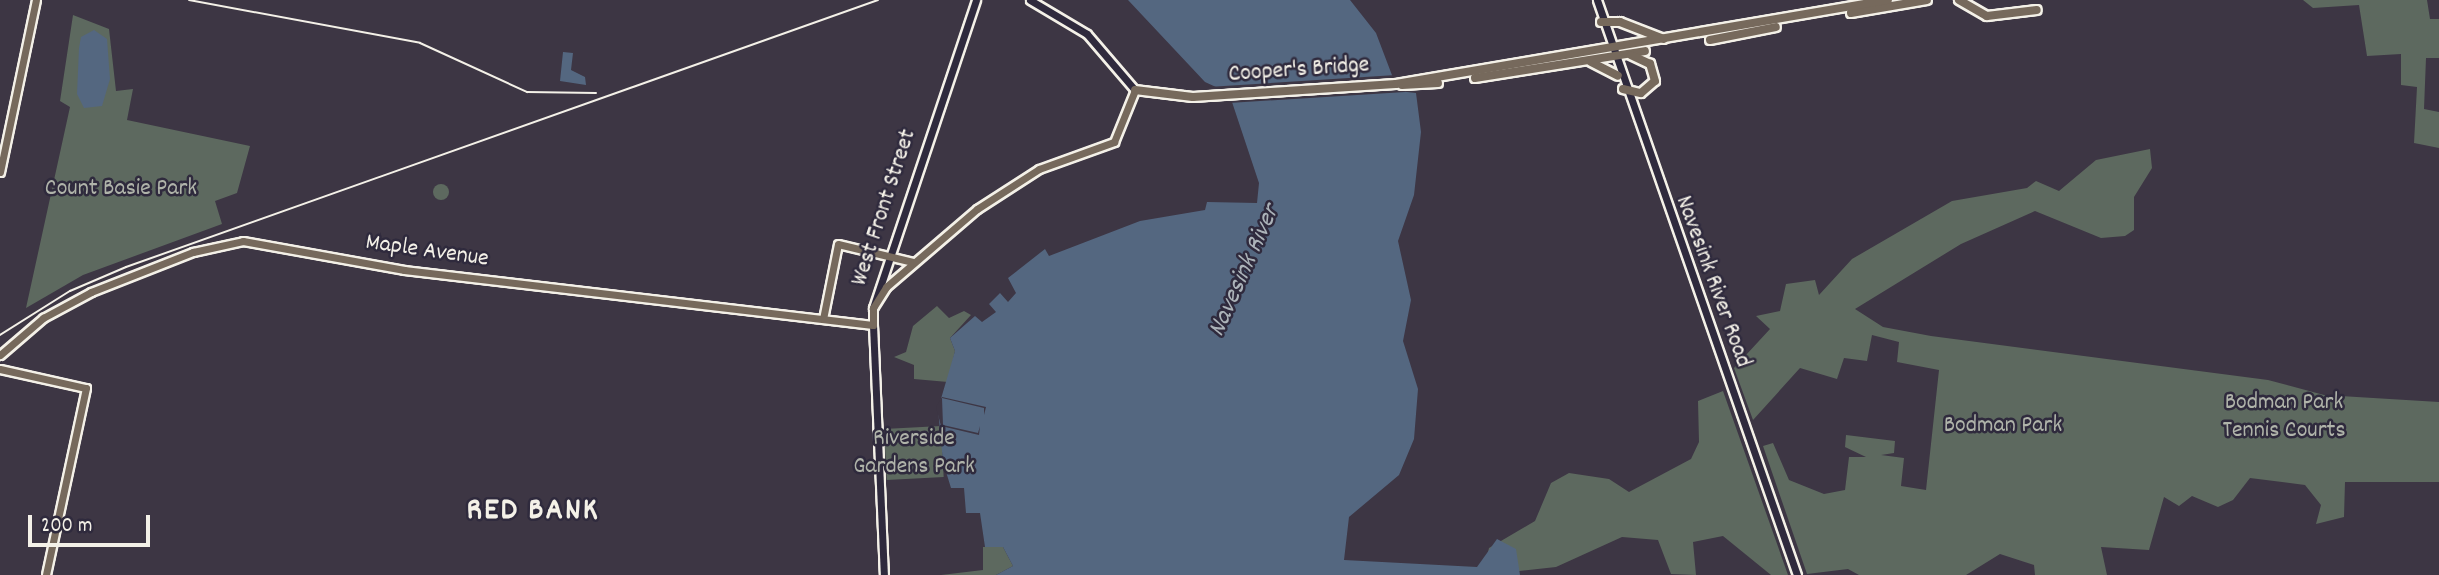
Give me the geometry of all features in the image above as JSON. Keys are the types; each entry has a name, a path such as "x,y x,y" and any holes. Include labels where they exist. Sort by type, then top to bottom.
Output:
{"highway":[{"path":"1400,84 1610,53 1888,0"},
{"path":"1400,84 1588,61 1610,53 1625,54 1927,0"},
{"path":"1959,0 1987,16 2036,10"},
{"path":"1601,22 1678,40"},
{"path":"1623,89 1646,91 1655,75 1646,61 1625,54"},
{"path":"1588,61 1618,76"},
{"name":"Cooper's Bridge","path":"1135,90 1204,96 1400,84"}],"main road":[{"path":"0,172 36,0"},
{"name":"West Front Street","path":"884,575 873,308 976,0"},
{"path":"873,308 886,287 1016,181 1101,150 1125,128 1135,90 1087,34 1030,0"},
{"name":"Navesink River Road","path":"1597,0 1610,53 1797,575"},
{"name":"Maple Avenue","path":"0,363 2,354 43,318 90,292 193,252 243,241 404,270 873,325"},
{"path":"823,319 838,244 887,260 917,261"},
{"path":"0,369 86,388 46,575"}],"green space":[{"path":"2303,0 2427,0 2430,19 2439,19 2439,58 2426,58 2424,109 2439,112 2439,148 2414,143 2417,87 2401,85 2401,54 2367,56 2359,5 2313,8"},
{"name":"Count Basie Park","path":"73,15 109,29 116,91 133,89 127,120 250,146 237,193 215,201 222,224 83,275 26,308 70,107 60,101"},
{"path":"2150,149 2152,168 2134,197 2134,230 2125,236 2101,238 2035,211 1961,244 1855,309 1883,327 1931,336 2268,380 2324,395 2439,402 2439,482 2345,482 2344,517 2316,524 2321,505 2305,485 2250,478 2233,500 2218,507 2192,496 2179,506 2164,497 2149,550 2101,547 2107,575 2035,575 2034,565 2000,554 1966,575 1859,575 1848,569 1807,574 1763,446 1773,443 1789,480 1824,494 1845,490 1849,457 1866,457 1845,447 1846,435 1895,441 1894,453 1881,455 1904,458 1901,486 1926,490 1939,370 1897,362 1899,342 1872,335 1867,361 1844,358 1837,379 1800,368 1753,420 1734,368 1770,329 1756,316 1780,311 1786,284 1815,280 1819,295 1852,259 1952,201 2027,188 2036,181 2059,191 2096,160"},
{"path":"438,184 444,184 449,192 447,198 438,200 433,195 433,189"},
{"path":"937,306 949,318 964,311 971,315 950,338 955,351 948,382 914,379 914,365 894,357 906,352 913,326"},
{"path":"1723,391 1788,575 1771,575 1723,536 1693,542 1696,575 1671,574 1658,540 1622,537 1556,567 1519,571 1485,565 1489,548 1535,521 1551,483 1569,473 1609,479 1629,492 1691,459 1699,442 1698,401"},
{"name":"Riverside Gardens Park","path":"941,426 944,477 887,480 884,429"},
{"path":"983,547 1003,547 1013,566 996,575 941,575 983,570"}],"water":[{"name":"Navesink River","path":"1128,0 1350,0 1376,33 1398,91 1416,93 1421,132 1414,195 1398,241 1411,300 1403,341 1418,389 1414,439 1399,475 1349,517 1344,560 1477,567 1497,539 1516,549 1520,575 996,575 1013,566 1003,547 985,547 980,513 966,513 964,488 951,488 943,462 938,409 955,351 950,338 975,316 982,322 996,312 989,304 1000,293 1008,302 1016,293 1008,278 1045,249 1049,256 1140,221 1205,210 1207,202 1257,203 1259,183 1229,93 1205,82"},
{"path":"94,30 107,39 110,79 102,106 84,108 77,94 79,48 81,37"},
{"path":"563,52 573,53 571,70 585,77 586,85 560,81"}],"pier":[{"path":"1396,75 1405,92 1229,103 1208,87"},
{"path":"942,397 986,407 984,415 984,408 942,398 943,425 978,433 980,426 979,435 941,426 936,407"}],"railway":[{"path":"189,0 420,43 527,92 596,93"},
{"path":"0,335 70,291 126,267 878,0"}],"district":[{"name":"RED BANK","path":"533,512"}],"park label":[{"name":"Bodman Park Tennis Courts","path":"2284,418"},
{"name":"Bodman Park","path":"2003,427"}]}
